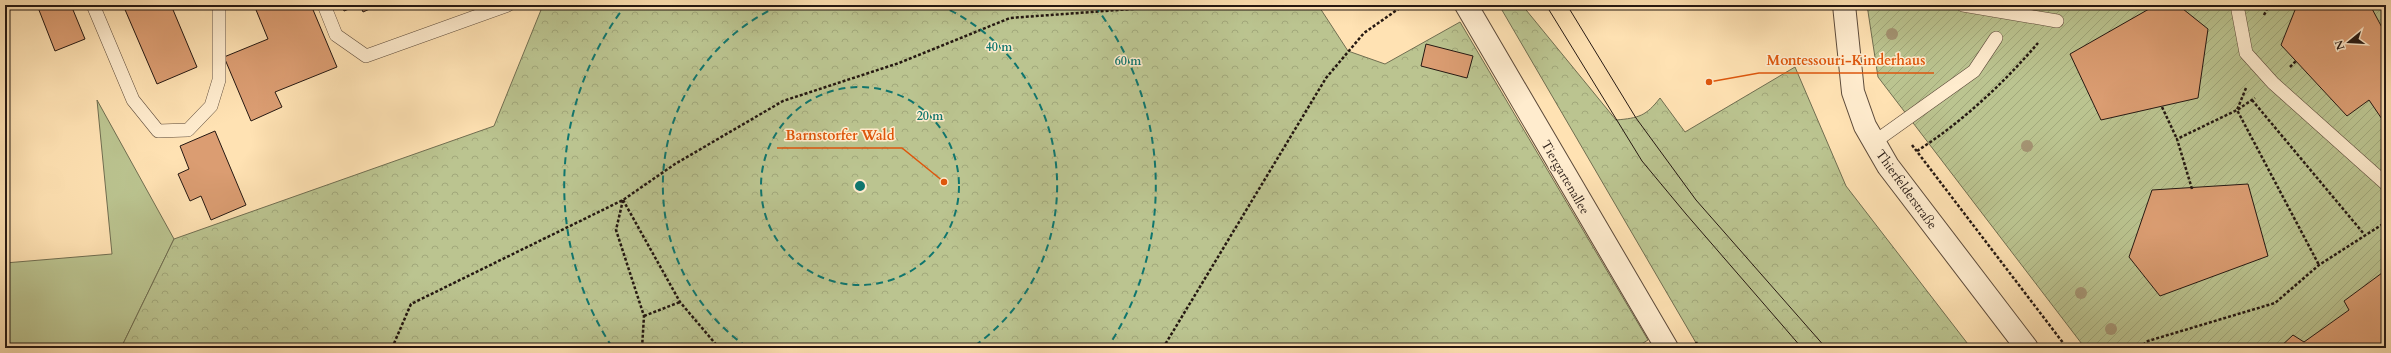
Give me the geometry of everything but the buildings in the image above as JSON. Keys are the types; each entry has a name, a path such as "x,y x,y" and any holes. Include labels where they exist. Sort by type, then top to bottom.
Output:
{"street":[{"name":"Tiergartenallee","path":"1466,5 1667,348"},
{"name":"Thierfelderstraße","path":"1844,5 1853,92 1873,143 1888,166 2027,348"}],"lane":[{"path":"93,5 133,100 158,131 188,130 211,106 220,80 219,5"},
{"path":"324,5 336,35 366,56 508,5"},
{"path":"1963,5 2057,21"},
{"path":"2237,5 2246,53 2273,83 2386,184"},
{"path":"1873,143 1974,71 1996,38"}],"path":[{"path":"392,348 411,304 623,200 675,164 783,101 899,63 1010,18 1186,5"},
{"path":"1163,348 1326,78 1364,33 1404,5"},
{"path":"2246,53 2247,85 2237,110 2319,264"},
{"path":"2177,138 2237,110 2273,83 2297,60"},
{"path":"2252,100 2364,234"},
{"path":"2162,107 2177,138 2192,189"},
{"path":"1898,125 2068,348"},
{"path":"623,200 680,302 719,348"},
{"path":"623,200 616,230 644,316 642,348"},
{"path":"2139,348 2148,341 2275,303 2319,264 2364,234 2386,222"},
{"path":"644,316 680,302"}],"green space":[{"path":"543,5 1318,5 1348,51 1385,64 1460,22 1648,340 1635,348 121,348 174,239 494,126"},
{"path":"1499,5 1522,5 1616,120 1641,115 1650,109 1660,98 1685,132 1795,67 1846,186 1971,348 1699,348"},
{"path":"1867,5 2386,5 2386,348 2085,348 1878,77"},
{"path":"97,100 174,239 121,348 5,348 5,263 112,254"}],"tram line":[{"path":"1546,5 1642,161 1802,348"},
{"path":"1567,5 1636,118 1696,200 1826,348"}],"place":[{"name":"Montessouri-Kinderhaus","path":"1709,82"},
{"name":"Barnstorfer Wald","path":"944,182"}]}
